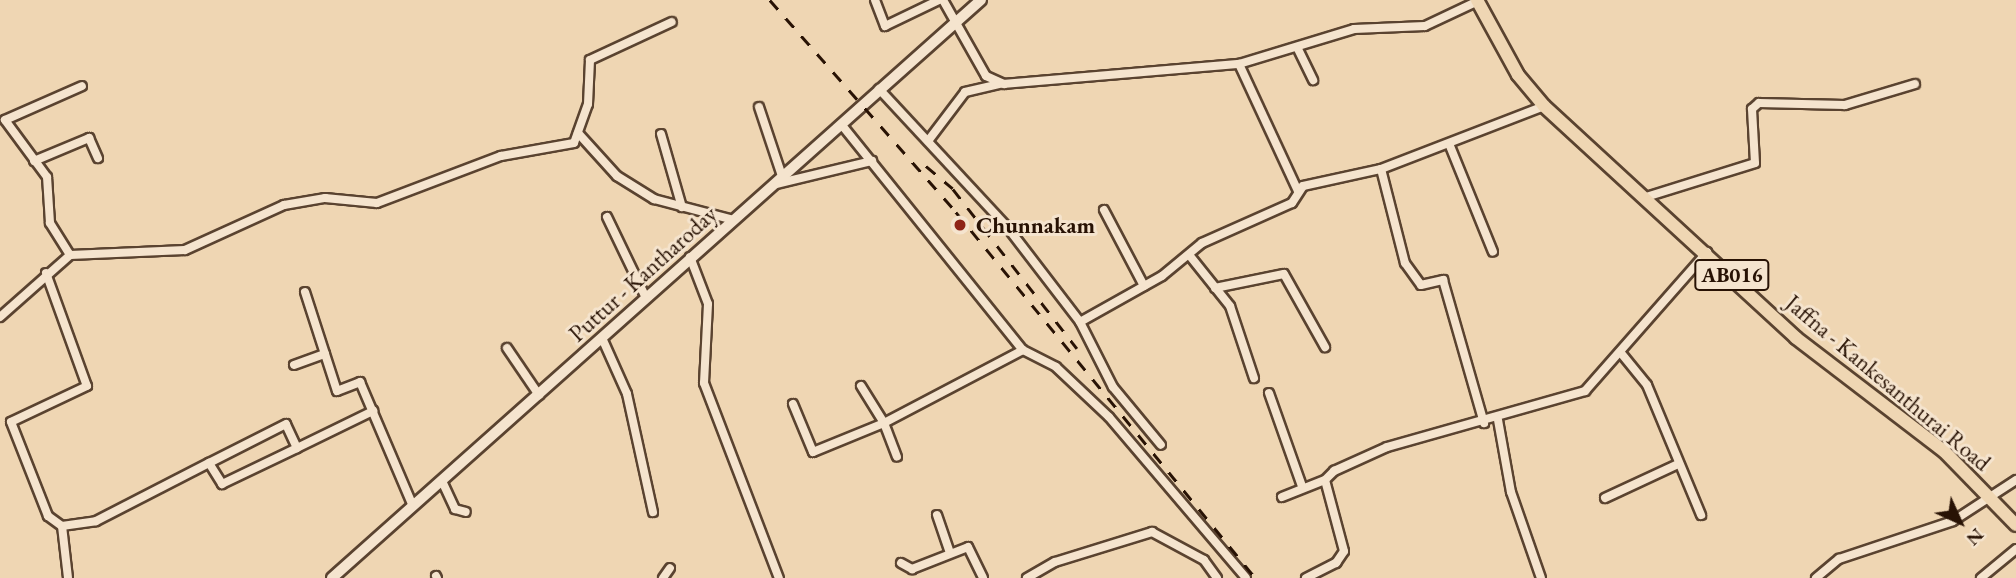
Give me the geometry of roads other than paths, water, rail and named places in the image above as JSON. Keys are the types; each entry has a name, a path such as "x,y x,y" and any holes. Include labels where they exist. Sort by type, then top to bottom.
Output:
{"main road":[{"name":"Puttur - Kantharoday","path":"332,578 981,0"},
{"name":"Jaffna - Kankesanthurai Road","path":"1478,1 1518,75 1544,106 1707,252 1796,338 1944,451 2016,525"}],"street":[{"path":"875,0 885,26 941,0 957,22 986,76 1004,84"},
{"path":"928,141 965,92 1004,84 1239,64 1354,29 1425,26 1478,1"},
{"path":"0,317 46,273 70,255 185,250 284,205 325,198 377,203 501,156 574,143 589,104 590,60 672,22"},
{"path":"1297,47 1312,80"},
{"path":"1239,64 1298,191"},
{"path":"1646,197 1755,163 1752,109 1759,103 1845,105 1915,84"},
{"path":"70,255 50,223 52,193 34,161 3,119 82,86"},
{"path":"879,89 1008,228 1080,322 1113,387 1161,445"},
{"path":"1080,322 1191,256 1202,243 1292,203 1298,191 1381,169 1450,146 1544,106"},
{"path":"759,107 778,180 872,160"},
{"path":"841,124 1023,350 1056,367 1109,417 1246,578"},
{"path":"578,133 617,176 654,199 734,220"},
{"path":"661,134 681,207"},
{"path":"34,161 89,138 98,158"},
{"path":"1450,146 1493,252"},
{"path":"1381,169 1405,263 1421,285 1443,280 1484,423"},
{"path":"1104,210 1144,286"},
{"path":"607,217 646,298"},
{"path":"1282,497 1302,486 1325,480 1387,447 1498,420 1576,396 1621,353 1707,252"},
{"path":"1191,256 1230,306 1254,379"},
{"path":"690,257 708,304 704,383 779,578"},
{"path":"46,273 87,386 11,422 44,508 62,526 68,578"},
{"path":"1215,288 1284,274 1325,347"},
{"path":"305,292 337,391 360,382 413,506"},
{"path":"602,338 627,394 653,512"},
{"path":"507,348 539,395"},
{"path":"793,404 813,452 884,423 1023,350"},
{"path":"1621,353 1647,385 1701,515"},
{"path":"293,365 325,354"},
{"path":"861,386 884,423 897,457"},
{"path":"1269,393 1302,486"},
{"path":"209,463 222,484 373,411"},
{"path":"1498,420 1511,492 1541,578"},
{"path":"62,526 96,521 286,424 298,447"},
{"path":"1605,498 1678,464"},
{"path":"1306,578 1336,563 1344,551 1325,480"},
{"path":"1816,578 1839,559 1905,540 1993,501 2016,480"},
{"path":"442,481 455,509 466,512"},
{"path":"937,515 950,553"},
{"path":"1027,578 1055,562 1152,532 1204,560 1217,578"},
{"path":"901,563 912,569 968,547 983,578"},
{"path":"1981,578 2016,550"},
{"path":"663,578 670,568"}],"railway":[{"path":"770,0 956,212 1256,578"},
{"path":"926,166 953,189 1077,348"}],"place":[{"name":"Chunnakam","path":"960,225"}]}
